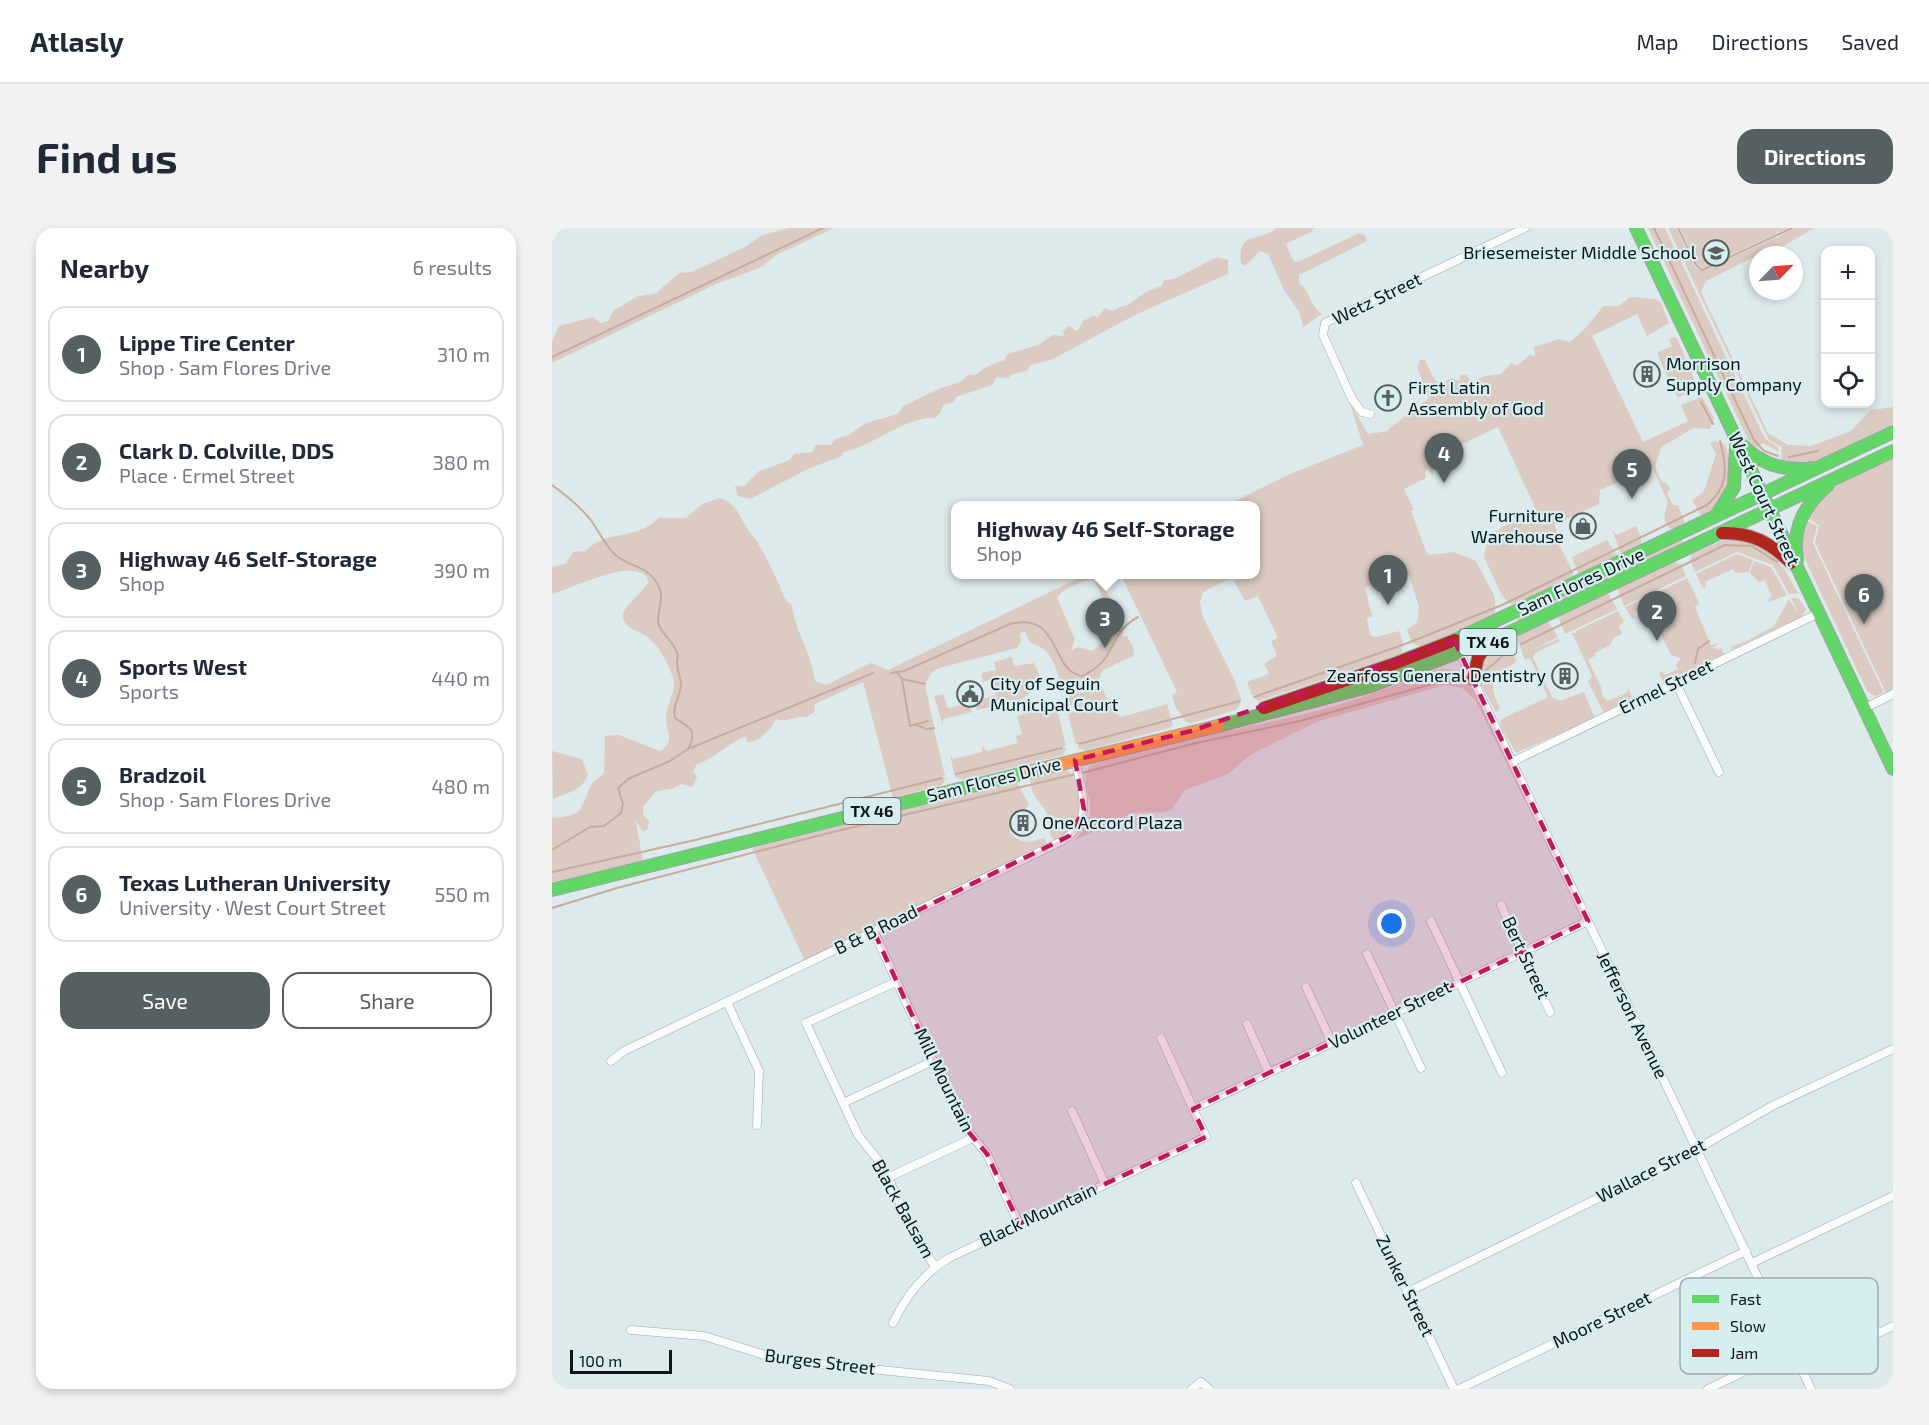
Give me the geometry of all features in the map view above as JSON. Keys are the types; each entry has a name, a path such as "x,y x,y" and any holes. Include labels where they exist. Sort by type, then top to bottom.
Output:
{"main road":[{"name":"West Court Street","path":"1636,228 1893,769"},
{"name":"Sam Flores Drive","path":"1191,731 1307,694 1454,640 1706,524 1893,432"},
{"path":"1736,439 1756,458 1776,467 1798,470 1826,466"},
{"path":"1706,524 1719,513 1732,492 1736,474 1736,439"},
{"name":"Sam Flores Drive","path":"552,890 1191,731 1333,698 1489,641 1893,451"},
{"path":"1801,576 1795,542 1800,516 1815,496 1849,471"},
{"path":"1712,536 1739,533 1764,539 1778,550 1801,576"},
{"path":"1473,679 1478,658 1489,641"}],"street":[{"name":"Wetz Street","path":"1370,414 1362,412 1352,399 1323,335 1325,323 1525,228"},
{"name":"Ermel Street","path":"1512,762 1819,613"},
{"name":"Jefferson Avenue","path":"1454,640 1759,1278"},
{"path":"1676,683 1719,772"},
{"path":"1865,708 1893,694"},
{"name":"B & B Road","path":"610,1061 624,1051 1069,836 1080,825 1084,810 1075,760"},
{"name":"Bert Street","path":"1501,905 1550,1012"},
{"path":"1431,921 1502,1073"},
{"name":"Volunteer Street","path":"1193,1109 1588,921"},
{"name":"Mill Mountain","path":"874,932 962,1124 987,1154 1019,1224"},
{"path":"1367,954 1421,1068"},
{"name":"Black Balsam","path":"896,982 806,1023 858,1135 889,1177 920,1246 935,1266"},
{"path":"1306,987 1332,1043"},
{"path":"727,1002 759,1071 757,1125"},
{"path":"1247,1024 1269,1073"},
{"path":"1161,1038 1193,1109"},
{"name":"Wallace Street","path":"1408,1292 1696,1149 1772,1106 1893,1049"},
{"path":"843,1103 933,1061"},
{"name":"Black Mountain","path":"893,1323 903,1302 935,1266 1019,1224 1206,1137 1193,1109"},
{"path":"1072,1111 1105,1184"},
{"path":"889,1177 973,1138"},
{"name":"Zunker Street","path":"1356,1183 1454,1389"},
{"path":"1752,1263 1893,1196"},
{"name":"Moore Street","path":"1690,1278 1746,1251"},
{"name":"Moore Street","path":"1459,1389 1680,1283"},
{"path":"1878,1333 1893,1326"},
{"name":"Burges Street","path":"631,1330 704,1336 781,1360 989,1381 1010,1389"},
{"path":"1708,1389 1739,1374"},
{"name":"Jefferson Avenue","path":"1804,1374 1811,1389"},
{"path":"1192,1389 1201,1382 1209,1389"}],"highlighted area":[{"path":"1454,640 1588,921 1193,1109 1206,1137 1019,1224 987,1154 962,1124 874,932 1069,836 1084,810 1075,760 1191,731"}],"shaded area":[{"path":"789,228 834,228 776,255 762,267 716,284 552,363 552,342 559,326 593,317 601,323 608,321 613,311 638,296 655,294 679,273 692,272 747,246 760,236"},
{"path":"1277,228 1314,228 1311,232 1286,244 1293,260 1298,262 1359,233 1365,235 1367,241 1299,275 1299,283 1322,314 1303,327 1300,313 1284,290 1268,254 1260,251 1245,266 1241,263 1241,252 1246,241"},
{"path":"1648,228 1665,228 1765,439 1777,446 1779,452 1763,443 1754,450 1751,446"},
{"path":"1668,228 1676,228 1695,267 1703,271 1749,250 1749,260 1706,281 1701,292 1768,433 1788,445 1811,446 1851,431 1871,410 1893,407 1893,424 1816,461 1781,463 1782,447 1769,440"},
{"name":"Briesemeister Middle School","path":"1680,228 1789,228 1778,233 1776,231 1776,234 1702,268 1697,264"},
{"path":"1795,228 1814,228 1784,246 1757,246 1777,237 1779,239 1779,236"},
{"path":"1217,257 1228,260 1228,274 1137,314 1051,360 1030,365 1027,371 1012,374 1008,378 996,377 992,385 956,397 954,402 943,405 941,412 935,418 911,422 855,449 843,452 842,456 808,469 750,499 738,496 735,486 744,486 759,471 790,460 794,454 812,452 816,445 831,445 835,439 849,435 866,423 898,414 903,406 941,388 960,382 969,374 975,375 986,367 1004,360 1008,354 1038,345 1053,335 1064,336 1063,331 1069,326 1077,331 1083,321 1093,316 1098,317 1105,308 1114,311 1130,304 1149,291 1162,286 1164,280 1174,279"},
{"path":"1630,297 1656,299 1661,303 1669,323 1647,336 1637,314 1592,336 1643,442 1688,421 1681,405 1702,397 1714,418 1710,429 1694,428 1661,447 1655,467 1661,481 1668,484 1670,489 1667,493 1673,505 1678,505 1685,523 1682,528 1674,531 1665,522 1668,502 1652,467 1600,490 1599,504 1554,525 1560,537 1557,540 1573,573 1573,579 1524,602 1510,604 1501,594 1484,557 1485,550 1492,537 1504,526 1518,518 1538,514 1498,427 1436,457 1432,461 1433,475 1427,469 1426,478 1404,489 1414,510 1411,511 1426,551 1429,555 1454,552 1476,561 1495,597 1495,615 1418,646 1411,640 1407,630 1417,622 1419,607 1409,575 1405,573 1365,588 1372,616 1367,618 1370,635 1376,637 1399,631 1403,643 1401,654 1258,701 1254,698 1257,695 1252,695 1247,682 1269,674 1264,664 1277,656 1271,641 1278,638 1258,596 1245,601 1233,579 1260,579 1260,501 1235,501 1290,474 1363,445 1350,403 1368,434 1388,431 1429,398 1417,367 1420,360 1425,360 1434,379 1441,385 1451,378 1459,381 1461,375 1466,375 1473,382 1484,376 1501,374 1511,363 1517,366 1529,355 1535,356 1534,347 1559,339 1570,342 1603,306 1619,306"},
{"path":"1677,338 1697,386 1678,398 1658,356 1658,352 1672,346 1669,339"},
{"path":"1714,441 1725,444 1732,477 1729,489 1717,507 1701,515 1692,501 1704,491 1716,454 1710,444"},
{"path":"1893,458 1893,690 1886,693 1815,543 1819,525 1807,518 1813,507 1832,489"},
{"path":"720,498 731,504 738,512 762,550 784,597 792,605 815,681 826,685 871,663 888,670 1077,579 1101,579 1119,619 1111,614 1094,580 1068,588 1057,598 1075,639 1071,651 1078,647 1092,651 1103,642 1110,629 1120,626 1124,629 1122,636 1127,636 1134,649 1133,656 1103,670 1098,680 1114,712 1122,717 1167,704 1173,725 1087,750 1080,749 1077,746 1083,744 1076,744 1068,715 1075,711 1073,705 1066,705 1068,695 1064,682 1060,682 1054,662 1042,648 1030,643 1025,632 1020,633 1021,642 1017,648 939,668 931,673 926,683 917,683 925,685 934,727 930,728 934,729 945,776 938,778 946,778 942,785 893,798 863,682 815,704 815,711 807,717 776,719 768,731 760,737 747,742 746,736 696,765 694,771 697,777 692,787 681,784 672,789 656,791 643,807 643,815 649,821 648,829 643,832 636,821 643,861 552,883 552,818 575,814 584,802 591,785 604,773 605,736 619,735 660,751 665,748 669,741 666,714 674,683 659,649 646,636 628,626 624,620 626,608 648,583 647,577 639,572 615,572 552,594 552,567 565,564 573,552 586,551 602,540 641,530 658,518 686,518 702,504"},
{"path":"1806,520 1817,526 1813,543 1884,693 1875,696 1867,691 1804,557 1800,538"},
{"path":"1636,526 1641,536 1641,545 1625,554 1620,552 1612,529 1617,535"},
{"path":"1731,537 1743,538 1764,547 1779,563 1798,593 1789,594 1773,565 1737,552 1695,572 1690,560 1692,554"},
{"path":"1607,540 1618,558 1579,576 1572,557"},
{"path":"1682,540 1683,544 1518,623 1516,618"},
{"path":"1737,554 1753,560 1749,572 1736,573 1733,569 1705,582 1706,587 1703,588 1696,574"},
{"path":"1754,561 1771,567 1787,595 1769,602 1768,599 1772,597 1765,580 1759,582 1750,573"},
{"path":"1674,562 1681,564 1686,576 1624,606 1617,588"},
{"path":"1687,578 1699,603 1695,607 1709,641 1711,645 1719,643 1712,647 1719,650 1721,648 1724,654 1664,684 1659,673 1662,671 1665,675 1678,669 1676,665 1681,658 1671,655 1656,624 1660,622 1657,608 1651,610 1648,606 1634,612 1636,618 1632,619 1625,607"},
{"path":"1123,579 1228,579 1203,593 1200,602 1203,617 1234,679 1241,699 1238,703 1241,703 1236,710 1192,723 1186,722 1175,706 1172,695 1177,692"},
{"path":"1608,593 1617,609 1565,634 1558,617"},
{"path":"1791,598 1799,599 1806,609 1802,617 1731,650 1732,646 1745,642 1774,626 1789,599 1800,615"},
{"path":"1618,611 1624,622 1619,626 1622,634 1614,637 1610,645 1595,653 1596,655 1588,660 1601,687 1602,695 1608,701 1628,692 1627,686 1632,698 1604,713 1588,682 1592,676 1572,633 1577,633 1576,631"},
{"path":"1548,621 1558,637 1530,651 1559,639 1560,641 1535,653 1533,658 1552,697 1560,701 1584,692 1595,718 1516,753 1501,727 1500,720 1548,697 1530,658 1525,660 1517,640 1519,635"},
{"path":"1504,642 1511,645 1516,661 1500,672 1494,680 1494,694 1500,708 1496,712 1480,683 1478,668 1488,650"},
{"path":"1012,657 1014,666 1034,663 1041,678 1038,679 1039,686 1022,699 977,710 975,701 996,695 990,680 983,682 981,673 996,670 994,662"},
{"path":"1448,669 1460,673 1469,683 1549,848 1475,700 1462,688 1445,685 1316,722 1250,755 1228,774 1185,790 1172,809 1165,812 1132,813 1073,841 1084,829 1089,819 1086,775 1090,766 1142,749 1321,710 1435,670"},
{"path":"943,694 948,708 969,703 972,712 943,719 943,726 934,696"},
{"path":"1050,703 1056,704 1066,746 1059,749 1066,748 1063,755 964,780 954,776 960,774 954,774 950,754 953,759 982,752 982,746 987,751 1018,743 1016,736 1022,734 1017,716 1051,707"},
{"path":"552,751 582,759 588,775 578,788 553,799"},
{"path":"1065,770 1070,772 1075,781 1079,811 1071,829 1064,836 1054,840 1050,834 1048,816 1033,792 1030,778"},
{"path":"1017,782 1029,805 1013,821 1016,825 1009,832 1025,842 1044,838 1048,845 805,961 752,848"}],"waterway":[{"path":"552,357 823,228"},
{"path":"1654,228 1754,440 1764,451 1778,456"},
{"path":"1678,228 1696,265 1702,270 1792,228"},
{"path":"1701,402 1713,424"},
{"path":"1254,697 1408,643 1502,605 1707,505 1723,484 1725,468 1720,441"},
{"path":"1789,457 1818,451"},
{"path":"552,485 586,514 616,556 646,571 658,585 661,598 659,625 674,646 678,656 681,685 675,718 691,730 692,737 688,749"},
{"path":"1521,644 1725,545 1752,546 1777,562"},
{"path":"891,673 904,671 1010,624 1027,622 1039,626 1054,644 1065,664 1072,672 1082,676 1102,662 1121,631 1138,617"},
{"path":"1695,663 1698,649 1709,641"},
{"path":"1480,676 1509,650"},
{"path":"897,672 902,679 925,684"},
{"path":"552,850 590,827 604,826 621,813 623,804 618,788 628,779 670,761 688,749 873,673"},
{"path":"902,679 910,726 928,721"},
{"path":"1082,773 1196,743 1300,721 1439,682 1466,681"},
{"path":"1079,744 1240,701"},
{"path":"916,725 926,729 934,728"},
{"path":"956,774 1062,748"},
{"path":"552,908 617,888 825,834 1076,774"},
{"path":"552,872 691,841 942,778"}],"traffic: fast":[{"path":"1636,228 1893,769"},
{"path":"1455,640 1893,432"},
{"path":"1742,445 1758,458 1784,468 1813,468"},
{"path":"1716,516 1734,487 1736,446"},
{"path":"1218,726 1371,686 1508,633 1893,451"},
{"path":"1797,560 1798,527 1806,509 1828,485"},
{"path":"552,890 1024,773"}],"traffic: slow":[{"path":"1024,773 1218,726"}],"traffic: jam":[{"path":"1722,533 1742,534 1760,540 1791,563"},
{"path":"1264,708 1391,665 1455,640"},
{"path":"1473,679 1478,658 1488,642"}],"place":[{"name":"Briesemeister Middle School","path":"1716,253"},
{"name":"Morrison Supply Company","path":"1647,374"},
{"name":"First Latin Assembly of God","path":"1388,398"},
{"name":"Sports West","path":"1444,483"},
{"name":"Bradzoil","path":"1632,499"},
{"name":"Furniture Warehouse","path":"1583,526"},
{"name":"Lippe Tire Center","path":"1388,605"},
{"name":"Texas Lutheran University","path":"1864,624"},
{"name":"Clark D. Colville, DDS","path":"1657,641"},
{"name":"Highway 46 Self-Storage","path":"1105,648"},
{"name":"Zearfoss General Dentistry","path":"1565,676"},
{"name":"City of Seguin Municipal Court","path":"970,694"},
{"name":"One Accord Plaza","path":"1023,823"}]}
